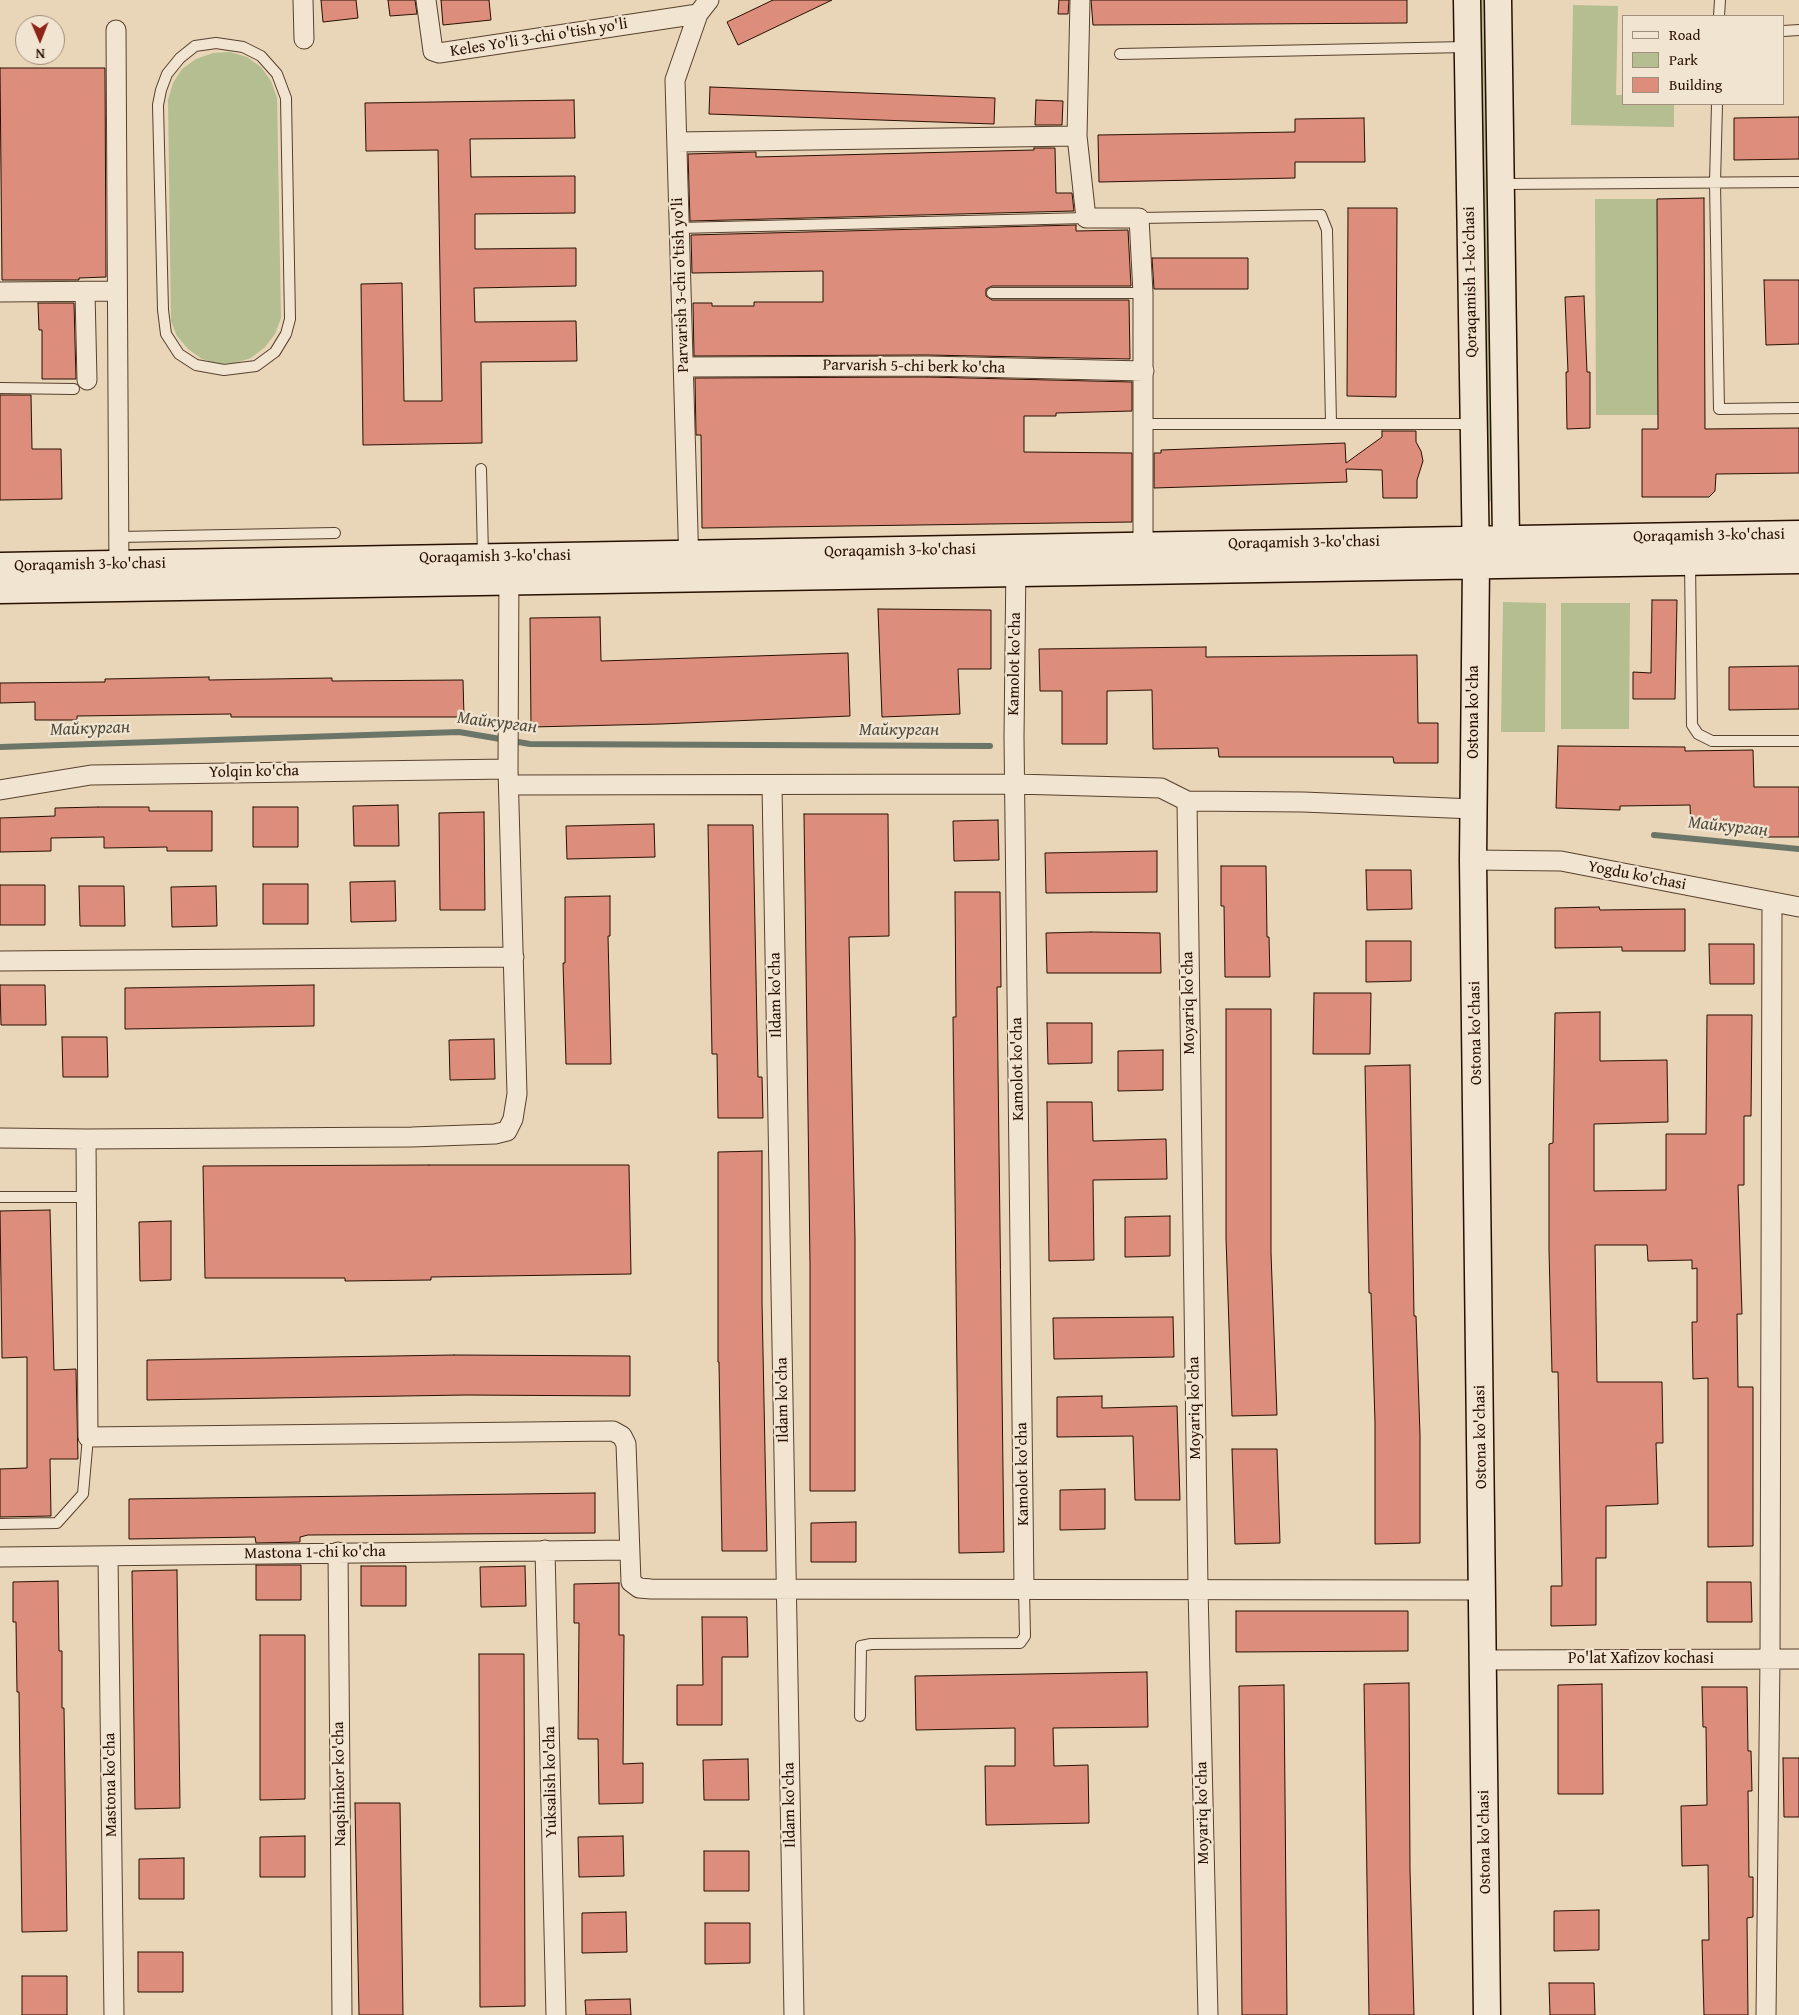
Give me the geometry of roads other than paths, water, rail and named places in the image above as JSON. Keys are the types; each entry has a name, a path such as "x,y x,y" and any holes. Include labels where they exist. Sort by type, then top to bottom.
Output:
{"main road":[{"name":"Qoraqamish 1-koʻchasi","path":"1467,0 1476,552"},
{"name":"Qoraqamish 1-koʻchasi","path":"1498,0 1506,539"},
{"name":"Qoraqamish 3-ko'chasi","path":"0,566 119,576 1016,561 1476,552 1506,539 1799,534"},
{"name":"Qoraqamish 3-ko'chasi","path":"1016,561 1143,547 1476,552 1690,561 1799,560"},
{"name":"Ostona ko'cha","path":"1473,860 1476,552"},
{"name":"Qoraqamish 3-ko'chasi","path":"0,590 119,576 483,557 509,569"},
{"name":"Ostona ko'chasi","path":"1473,860 1487,2015"}],"street":[{"path":"303,0 304,38"},
{"name":"Keles Yo'li 3-chi o'tish yo'li","path":"426,0 433,51 439,53 703,7"},
{"path":"1080,0 1076,136 1086,218 1139,218 1143,293 1144,372 1143,547"},
{"name":"Parvarish 3-chi o'tish yo'li","path":"689,566 675,80 703,7"},
{"path":"116,30 119,576"},
{"path":"677,142 1076,136"},
{"path":"0,292 117,291"},
{"path":"81,385 85,292"},
{"name":"Parvarish 5-chi berk ko'cha","path":"683,368 927,366 1144,372"},
{"name":"Kamolot ko'cha","path":"1016,561 1014,737 1024,1588"},
{"path":"0,1138 412,1137 495,1134 507,1130 513,1119 517,1094 509,777 509,569"},
{"name":"Yolqin ko'cha","path":"0,790 92,775 509,777 772,786 1015,778 1161,788 1186,801"},
{"name":"Ildam ko'cha","path":"772,786 794,2015"},
{"path":"1186,801 1302,802 1474,809"},
{"name":"Moyariq ko'cha","path":"1186,801 1198,1588 1208,2015"},
{"name":"Yogdu ko'chasi","path":"1473,860 1561,860 1799,907"},
{"path":"1766,2015 1770,1658 1772,902"},
{"path":"0,962 514,957"},
{"path":"86,1139 88,1438 613,1431 622,1436 626,1444 630,1582 639,1588 786,1590 1024,1588 1483,1590"},
{"name":"Yuksalish ko'cha","path":"545,1550 556,2015"},
{"name":"Mastona 1-chi ko'cha","path":"0,1556 630,1550"},
{"name":"Naqshinkor ko'cha","path":"338,1552 342,2015"},
{"name":"Mastona ko'cha","path":"108,1556 114,2015"},
{"name":"Po'lat Xafizov kochasi","path":"1484,1660 1799,1659"}],"lane":[{"path":"1719,15 1720,0"},
{"path":"1784,31 1799,30"},
{"path":"216,43 243,48 261,56 277,74 286,98 290,319 286,334 275,352 256,366 224,370 196,365 179,354 166,334 163,310 158,105 161,90 167,74 180,58 195,46 216,43"},
{"path":"1120,54 1468,47"},
{"path":"1717,105 1715,183 1719,409 1799,408"},
{"path":"1501,184 1799,182"},
{"path":"1139,218 1321,215 1327,230 1331,423"},
{"path":"680,228 1086,218"},
{"path":"992,293 1143,293"},
{"path":"0,388 81,385"},
{"path":"1143,424 1473,424"},
{"path":"482,469 483,557"},
{"path":"119,537 335,533"},
{"path":"1690,561 1692,725 1698,734 1712,741 1799,741"},
{"path":"0,1197 86,1196"},
{"path":"0,1524 56,1523 83,1494 88,1438"},
{"path":"860,1716 861,1646 872,1644 1020,1643 1025,1636 1024,1588"}],"waterway":[{"name":"Майкурган","path":"0,747 459,732 530,744 990,746"},
{"name":"Майкурган","path":"1654,835 1799,849"}]}
